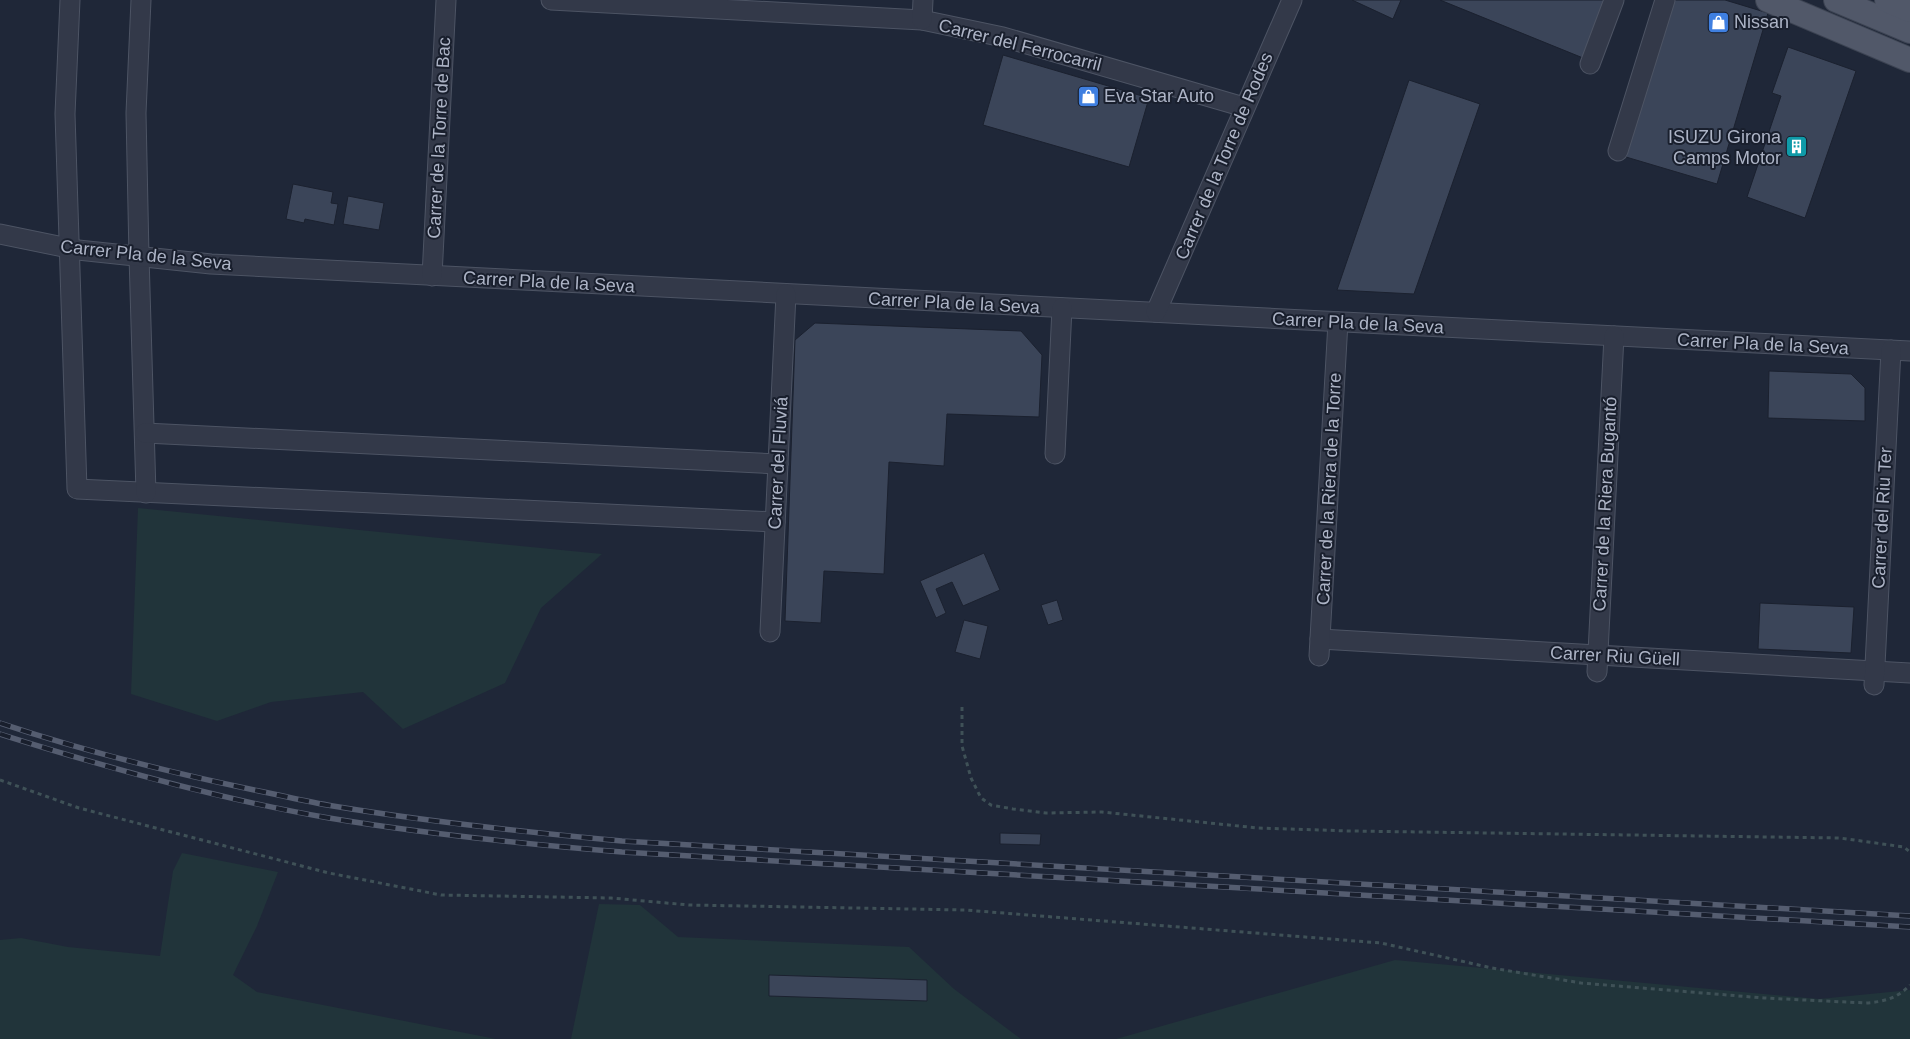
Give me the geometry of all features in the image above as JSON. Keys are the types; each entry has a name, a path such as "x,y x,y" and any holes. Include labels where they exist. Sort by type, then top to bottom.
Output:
{"main road":[{"path":"1768,0 1910,60"},
{"path":"1836,0 1910,31"},
{"path":"1887,0 1910,10"}],"street":[{"path":"70,0 65,114 77,490 775,522"},
{"path":"141,0 136,113 138,256 146,493"},
{"name":"Carrer de la Torre de Bac","path":"432,276 446,0"},
{"name":"Carrer del Ferrocarril","path":"551,0 922,20 1003,37 1244,108"},
{"path":"922,20 923,0"},
{"name":"Carrer de la Torre de Rodes","path":"1156,312 1292,0"},
{"path":"1590,64 1614,0"},
{"path":"1618,152 1665,0"},
{"name":"Carrer Pla de la Seva","path":"0,234 70,248 211,264 1910,351"},
{"name":"Carrer del Fluviá","path":"770,632 786,294"},
{"path":"1055,454 1062,308"},
{"name":"Carrer de la Riera de la Torre","path":"1320,648 1338,322"},
{"name":"Carrer de la Riera Bugantó","path":"1597,663 1614,336"},
{"name":"Carrer del Riu Ter","path":"1874,678 1890,350"},
{"path":"145,433 778,464"},
{"name":"Carrer Riu Güell","path":"1320,648 1874,678 1910,673"}],"path":[{"path":"962,707 962,746 971,778 981,798 986,802 990,805 1013,810 1046,814 1091,814 1102,812 1258,828 1840,838 1904,847 1910,852"},
{"path":"0,780 79,808 216,844 329,873 441,895 611,898 689,905 975,911 1381,943 1492,968 1581,983 1764,998 1866,1003 1877,1002 1897,995 1910,985"}],"shaded area":[{"path":"138,508 602,554 541,608 505,683 403,729 363,692 271,702 217,721 131,694"},
{"path":"182,853 278,872 257,926 233,975 257,992 496,1039 0,1039 0,940 21,938 68,947 160,956 173,871"},
{"path":"599,904 640,905 678,937 909,947 954,989 1021,1039 571,1039"},
{"path":"1395,960 1819,999 1910,990 1910,1039 1116,1039"}],"building":[{"path":"1352,0 1401,0 1393,19"},
{"path":"1440,0 1612,0 1588,60"},
{"path":"1673,0 1725,0 1768,13 1717,184 1626,157"},
{"name":"ISUZU Girona Camps Motor","path":"1788,47 1856,71 1805,218 1747,197 1781,96 1772,93"},
{"path":"1003,55 1149,98 1129,167 983,125"},
{"path":"1409,80 1480,104 1414,294 1337,290"},
{"path":"293,184 333,192 331,203 338,204 334,225 305,219 304,223 286,219"},
{"path":"348,196 384,203 379,230 343,224"},
{"path":"815,323 1021,331 1042,355 1039,417 947,414 944,466 889,462 884,574 824,571 821,623 785,621 795,340"},
{"path":"1769,371 1851,374 1865,388 1865,421 1768,418"},
{"path":"984,553 1000,590 963,606 952,582 936,589 946,613 936,618 920,581"},
{"path":"1057,600 1063,620 1048,625 1041,605"},
{"path":"1760,603 1854,607 1851,653 1758,649"},
{"path":"964,620 988,626 980,659 955,652"},
{"path":"1000,833 1041,834 1040,845 1000,844"},
{"path":"769,975 927,980 927,1001 769,996"}],"railway":[{"path":"0,723 128,761 305,801 405,817 549,834 622,841 1910,916"},
{"path":"0,734 122,771 246,802 365,824 512,842 622,852 1910,927"}],"place":[{"name":"Nissan","path":"1718,22"},
{"name":"Eva Star Auto","path":"1088,96"},
{"name":"ISUZU Girona Camps Motor","path":"1797,147"}]}
